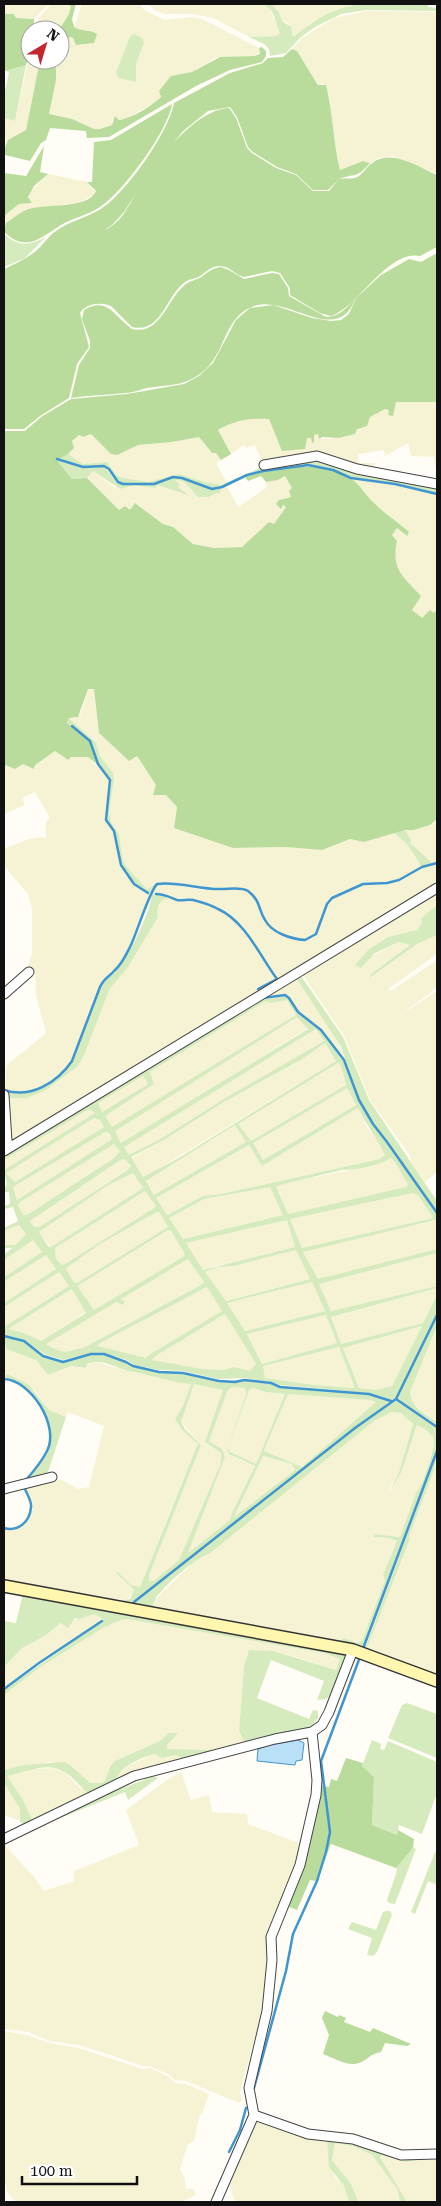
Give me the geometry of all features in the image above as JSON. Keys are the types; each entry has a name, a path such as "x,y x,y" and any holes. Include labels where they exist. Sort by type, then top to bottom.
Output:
{"street":[{"path":"264,465 317,456 357,469 437,484"},
{"path":"7,1149 437,888"},
{"path":"4,994 29,972"},
{"path":"4,1095 7,1149"},
{"path":"4,1489 52,1476"},
{"path":"4,1586 354,1650 437,1681"},
{"path":"4,1839 134,1776 275,1739 312,1732 322,1725 329,1712 354,1650"},
{"path":"216,2202 254,2115 249,2088 267,2011 272,1960 272,1937 300,1866 316,1795 318,1780 312,1732"},
{"path":"254,2115 308,2134 352,2139 401,2155 437,2154"}],"shaded area":[{"path":"4,4 49,4 34,19 16,18 14,14 4,14"},
{"path":"51,4 72,6 66,20 38,20"},
{"path":"82,4 140,4 144,10 164,20 192,17 202,19 259,48 261,51 254,56 215,58 192,72 171,76 161,97 153,103 126,119 112,120 112,125 94,129 49,114 56,80 56,70 70,70 70,38 73,38 77,45 94,43 86,30 79,30 74,27","holes":["131,35 144,43 136,64 136,82 118,78 116,72"]},
{"path":"147,4 263,4 270,9 280,33 278,36 249,37 213,18 192,14 164,14"},
{"path":"271,4 373,4 341,8 309,25 293,37 288,23 282,21 279,12"},
{"path":"366,11 437,12 437,174 393,156 378,158 370,163 363,161 340,170 334,145 329,97 324,84 319,85 297,51 292,49 302,38 334,18"},
{"path":"26,70 38,70 26,130 8,140 4,151 4,141 6,144 4,118 15,121"},
{"path":"48,174 87,182 96,193 80,202 23,212 4,226 4,216 19,204 31,203 28,197 30,192"},
{"path":"396,402 437,402 437,466 435,466 434,457 411,456 408,443 385,456 384,450 358,454 358,463 375,463 374,471 335,459 263,463 255,445 246,448 244,445 231,454 218,430 228,424 246,418 269,418 282,450 307,438 311,438 314,442 313,435 318,433 319,439 339,438 355,434 357,429 370,417 385,409 390,410"},
{"path":"91,434 111,454 124,452 129,447 138,445 199,437 207,448 212,453 216,453 221,460 216,463 227,483 216,485 179,474 141,482 116,475 103,462 83,464 68,454 74,448 72,441 79,435 83,437"},
{"path":"93,471 114,487 134,485 155,488 158,485 188,495 178,487 175,480 182,480 194,491 209,497 221,492 222,488 227,486 238,507 266,488 266,482 278,480 285,476 292,488 291,497 279,500 281,508 283,505 286,507 274,525 242,547 214,548 193,544 173,527 163,524 136,503 129,511 119,510 87,478"},
{"path":"351,478 395,484 437,494 437,609 434,613 422,619 412,610 401,573 396,565 397,541 392,535 397,528 406,536 409,532 376,505"},
{"path":"88,689 94,689 99,733 129,761 136,755 156,785 177,807 174,828 233,848 285,847 322,850 350,839 364,842 394,833 407,844 422,867 399,879 387,882 362,883 331,897 315,934 305,940 285,935 273,928 265,920 256,897 246,889 202,888 165,882 154,884 147,889 123,861 119,835 111,822 109,812 114,780 100,757 96,743 69,718 75,718 81,713"},
{"path":"55,751 68,760 71,757 88,757 107,775 109,780 106,820 114,831 120,865 134,885 150,895 130,946 120,964 104,978 99,986 71,1061 65,1070 37,1090 16,1093 5,1089 7,1065 46,1033 36,996 35,974 28,966 32,953 32,910 28,894 4,866 4,849 28,839 42,837 46,839 46,822 50,818 35,792 22,798 25,805 4,814 4,767 5,765 15,769 23,764 35,768 34,765"},
{"path":"437,819 437,863 432,863 410,843 405,830 414,830 430,825"},
{"path":"437,864 437,885 243,1000 16,1140 10,1140 10,1098 27,1098 46,1090 78,1066 85,1053 109,990 128,967 158,917 157,908 161,901 164,898 171,897 178,900 192,901 221,910 192,899 178,899 164,893 152,894 158,885 179,885 202,890 246,890 255,898 263,920 272,929 284,936 305,941 316,935 332,899 363,885 387,884 400,881 423,868"},
{"path":"437,894 437,905 421,918 422,923 417,930 388,937 370,957 399,942 410,945 371,974 371,978 417,944 437,935 437,954 388,989 391,991 437,960 437,988 397,1017 437,991 437,1172 425,1182 412,1163 409,1154 370,1100 344,1036 301,972"},
{"path":"297,978 334,1035 350,1072 344,1060 321,1029 299,1012 290,997 280,995 264,998"},
{"path":"287,1000 296,1015 112,1128 104,1116 154,1084 149,1073 266,1001"},
{"path":"298,1016 308,1028 122,1143 114,1131"},
{"path":"316,1029 324,1042 222,1100 162,1138 129,1155 124,1146"},
{"path":"325,1043 336,1061 143,1178 131,1158 164,1140 224,1102 304,1058"},
{"path":"338,1063 341,1066 346,1085 251,1141 237,1124"},
{"path":"143,1076 148,1084 102,1112 97,1103"},
{"path":"347,1088 356,1105 263,1160 252,1143"},
{"path":"89,1108 95,1114 4,1170 4,1160"},
{"path":"358,1108 366,1126 386,1155 380,1159 221,1194 203,1196 166,1215 156,1198 250,1145 262,1166"},
{"path":"94,1118 100,1120 104,1127 49,1162 15,1182 5,1172"},
{"path":"235,1125 247,1142 155,1195 145,1181"},
{"path":"102,1132 108,1133 112,1139 17,1200 13,1187"},
{"path":"111,1144 116,1145 120,1151 114,1158 27,1215 23,1215 18,1205 20,1202"},
{"path":"391,1158 409,1184 407,1187 288,1214 276,1185 374,1165"},
{"path":"122,1159 126,1159 131,1167 128,1170 39,1227 34,1227 30,1221"},
{"path":"133,1173 143,1188 51,1247 40,1235 39,1232 107,1186"},
{"path":"270,1186 283,1215 183,1239 168,1218 204,1199"},
{"path":"145,1191 157,1206 65,1264 62,1265 56,1259 55,1248"},
{"path":"413,1193 418,1195 433,1218 302,1248 290,1219"},
{"path":"160,1212 169,1227 77,1283 74,1282 65,1269 100,1244"},
{"path":"287,1220 295,1247 231,1264 218,1265 203,1270 185,1243"},
{"path":"436,1220 437,1249 317,1280 303,1251"},
{"path":"20,1225 26,1234 15,1245 4,1245 4,1231"},
{"path":"168,1230 171,1231 185,1254 183,1257 94,1311 78,1287 79,1285"},
{"path":"33,1239 42,1252 4,1277 4,1260"},
{"path":"296,1250 310,1279 225,1301 205,1272 218,1267 234,1266"},
{"path":"437,1253 437,1286 331,1311 319,1284"},
{"path":"46,1255 56,1269 4,1303 4,1282"},
{"path":"188,1259 205,1283 85,1347 64,1352 55,1350 45,1343"},
{"path":"59,1272 69,1286 4,1327 4,1307"},
{"path":"312,1282 325,1311 245,1331 227,1303"},
{"path":"207,1287 223,1311 147,1356 147,1358 96,1347 102,1342"},
{"path":"437,1288 437,1295 423,1323 341,1344 331,1317"},
{"path":"73,1289 86,1312 41,1341 24,1333 7,1329"},
{"path":"225,1314 256,1364 250,1371 203,1369 152,1360 156,1355"},
{"path":"326,1315 337,1343 262,1364 247,1334"},
{"path":"422,1326 392,1386 376,1390 359,1388 343,1348"},
{"path":"437,1326 437,1422 423,1413 410,1398 410,1392"},
{"path":"4,1346 6,1349 37,1360 48,1375 73,1366 83,1368 92,1362 131,1372 192,1383 183,1406 175,1419 182,1430 198,1444 197,1449 140,1588 131,1585 117,1571 116,1573 134,1591 127,1600 103,1598 4,1579 4,1529 12,1530 20,1527 29,1518 32,1505 27,1489 53,1480 62,1480 78,1489 89,1487 104,1426 68,1412 66,1417 49,1410 35,1391 7,1374 4,1376"},
{"path":"339,1347 356,1388 265,1378 262,1366"},
{"path":"194,1383 223,1390 207,1444 221,1453 221,1463 179,1560 154,1581 148,1581 201,1445 181,1422"},
{"path":"230,1388 245,1388 246,1394 227,1450 238,1459 255,1466 230,1520 188,1553 225,1457 222,1449 209,1441 227,1392"},
{"path":"253,1388 265,1392 285,1394 256,1465 230,1452 228,1448 249,1390"},
{"path":"288,1394 371,1400 376,1402 302,1467 264,1452"},
{"path":"392,1412 401,1413 413,1424 399,1472 389,1490 391,1491 401,1473 417,1425 425,1429 433,1437 434,1445 422,1483 416,1493 400,1537 374,1534 374,1537 389,1538 397,1541 388,1562 386,1581 362,1641 357,1643 344,1638 340,1642 152,1607 158,1596 192,1562 209,1554 374,1421"},
{"path":"263,1456 292,1464 295,1470 234,1517"},
{"path":"437,1461 437,1675 367,1648 410,1539 409,1536"},
{"path":"95,1614 104,1620 38,1662 4,1688 4,1667 22,1648 45,1636 62,1623"},
{"path":"126,1619 324,1653 340,1659 336,1670 285,1654 244,1667 239,1731 245,1743 217,1750 167,1749 167,1745 178,1733 115,1761 108,1772 105,1782 101,1783 90,1783 51,1762 4,1770 4,1695 39,1668 106,1626 108,1627 113,1623"},
{"path":"155,1754 165,1758 177,1755 182,1759 114,1784 118,1774 129,1765"},
{"path":"57,1768 63,1770 79,1787 95,1793 33,1821 22,1798 7,1776 30,1769"},
{"path":"181,1772 191,1800 209,1795 212,1812 247,1814 248,1824 299,1843 295,1868 268,1935 267,1978 258,2027 240,2092 242,2100 239,2103 186,2081 174,2080 168,2074 149,2066 142,2066 78,2045 50,2041 28,2032 4,2029 4,1844 44,1891 74,1881 74,1871 139,1845 126,1810"},
{"path":"4,1783 20,1809 20,1821 4,1815"},
{"path":"4,2031 78,2048 143,2069 150,2068 169,2077 175,2083 186,2084 209,2094 202,2114 200,2114 194,2141 188,2144 180,2169 184,2176 186,2189 193,2189 196,2195 182,2202 16,2202 7,2192 4,2172"},
{"path":"257,2119 327,2139 334,2176 344,2186 349,2202 235,2202 227,2178"},
{"path":"335,2143 353,2146 372,2155 397,2189 400,2202 358,2202 351,2184 332,2160"},
{"path":"381,2155 406,2162 437,2160 437,2202 407,2202 381,2160"}],"green space":[{"path":"65,4 76,4 72,19 74,27 97,34 94,43 76,45 73,38 70,37 70,20 65,20 71,6"},
{"path":"263,4 271,4 279,12 282,21 291,27 293,37 333,11 360,4 428,4 428,7 437,8 437,11 366,10 341,14 315,27 301,37 286,53 270,56 269,49 264,44 249,37 277,36 280,33 272,11"},
{"path":"4,14 14,14 16,18 34,19 20,20 20,67 6,71 4,69"},
{"path":"135,34 142,38 144,43 136,64 136,82 118,78 116,72 131,35"},
{"path":"262,47 266,51 266,56 262,62 230,70 196,86 109,137 87,138 86,131 50,128 46,140 41,143 30,161 5,155 4,160 4,151 8,140 26,130 38,70 56,70 56,80 49,114 72,119 94,129 100,129 112,125 115,116 119,120 124,119 152,104 161,97 159,91 171,76 192,72 220,57 254,56 260,54 259,48"},
{"path":"292,49 297,51 318,85 326,85 340,170 363,161 370,163 358,174 339,179 357,177 372,163 388,157 405,160 437,175 437,247 420,256 408,256 396,261 341,311 331,316 320,313 290,295 290,288 280,273 272,271 244,277 227,267 220,266 211,268 200,276 185,282 178,288 157,319 150,325 142,328 132,327 111,306 103,304 90,305 80,313 89,347 77,364 69,398 40,416 24,429 4,429 4,269 33,253 61,228 101,209 111,201 145,161 164,130 174,103 230,73 263,63 268,58 283,57","holes":["230,107 237,117 248,147 253,152 277,167 296,174 313,190 328,190 339,179 329,191 313,191 296,175 276,168 252,153 247,148 236,118 229,108 203,117 172,145 183,131 208,111","149,174 121,218 111,227 104,230 112,225 124,212"]},
{"path":"20,67 20,70 25,70 15,121 4,118 4,95 9,73 6,71"},
{"path":"172,104 169,116 143,160 132,175 100,207 33,241 20,242 4,232 6,223 26,210 66,205 85,201 92,197 96,191 87,182 92,182 94,142 111,140"},
{"path":"44,146 40,172 48,174 34,186 28,197 32,203 19,204 4,216 4,173 26,176"},
{"path":"4,234 14,241 25,244 36,242 47,236 25,258 4,267"},
{"path":"437,253 437,402 396,402 393,416 388,415 389,410 385,409 370,417 367,426 357,429 355,434 339,438 322,437 319,439 318,434 314,435 314,442 312,443 311,438 307,438 305,449 282,451 269,419 255,419 243,420 218,430 231,454 221,460 216,453 212,453 199,437 138,445 117,455 111,454 91,434 83,437 79,435 72,441 74,448 57,460 72,479 87,478 119,510 125,506 130,510 135,503 163,524 173,527 193,544 214,548 242,547 269,522 274,524 286,507 283,505 281,509 276,504 279,500 291,497 289,491 292,488 285,476 278,480 266,482 261,476 248,481 245,477 270,470 298,467 326,469 350,478 378,507 409,532 407,536 397,528 392,535 397,541 397,566 421,596 412,610 422,618 430,610 434,613 437,609 437,819 430,825 414,830 405,830 364,842 350,839 322,850 285,847 233,848 174,828 177,807 166,795 153,795 156,785 137,756 129,761 99,733 94,689 88,689 78,717 69,718 67,723 90,741 97,764 88,757 71,757 68,760 55,751 35,765 34,769 23,764 15,769 5,765 4,767 4,431 25,431 41,417 71,399 127,394 184,384 199,376 213,363 236,320 250,308 273,305 312,318 331,321 341,320 349,314 356,298 381,275 409,259 421,262"},
{"path":"221,267 244,279 272,273 279,274 288,288 289,296 326,317 339,314 355,299 347,313 337,319 310,316 267,304 254,306 237,317 213,360 207,368 193,379 179,384 130,392 71,398 79,365 90,348 90,341 82,319 84,310 100,305 111,310 132,329 142,330 157,322 179,290 186,284"},
{"path":"68,454 83,464 107,462 116,475 123,478 148,482 179,474 221,485 262,467 319,458 437,486 437,493 395,483 352,477 334,469 308,464 262,470 247,474 222,487 213,488 182,477 173,477 153,483 123,483 118,482 104,465 83,467 57,458"},
{"path":"57,460 83,468 104,466 117,483 123,485 154,484 173,478 182,478 212,489 222,488 219,494 217,493 209,497 198,497 188,486 179,480 175,480 180,485 178,487 190,496 158,485 155,488 134,485 120,489 93,471 87,478 72,479"},
{"path":"69,718 96,743 100,756 113,773 114,780 109,812 111,822 119,835 123,861 147,889 157,883 150,893 134,884 128,877 117,852 114,831 107,820 110,780 98,763 91,741 67,723"},
{"path":"405,830 411,840 410,843 432,863 422,867 407,844 394,833"},
{"path":"152,894 171,897 164,899 160,903 158,917 128,967 109,990 85,1053 78,1066 46,1090 27,1098 10,1098 6,1106 4,1090 24,1093 43,1088 60,1077 73,1061 101,987 126,958 144,921"},
{"path":"437,905 437,935 417,944 370,978 371,974 410,945 399,942 375,953 361,968 355,965 368,950 388,937 417,930 422,923 421,918"},
{"path":"299,973 343,1037 369,1100 437,1201 437,1213 388,1142 373,1124 360,1100 341,1047 297,979 264,998 285,996 289,998 298,1013 320,1030 343,1061 359,1101 372,1125 387,1142 437,1215 437,1222 435,1220 303,1252 318,1279 437,1249 437,1253 319,1284 331,1311 437,1286 437,1288 331,1317 341,1344 423,1323 437,1295 437,1313 395,1399 391,1400 370,1393 280,1385 244,1378 219,1379 183,1371 159,1370 134,1365 127,1360 104,1353 91,1353 63,1360 44,1354 24,1340 4,1335 4,1327 69,1286 59,1272 4,1307 4,1303 56,1269 46,1255 4,1282 4,1277 42,1252 33,1240 4,1260 4,1255 12,1248 4,1248 4,1245 15,1245 26,1234 19,1225 4,1231 4,1228 18,1221 13,1207 4,1209 4,1206 10,1204 9,1192 4,1192 4,1188 7,1185 4,1170 95,1113 89,1109 4,1160 4,1154","holes":["287,1000 296,1015 112,1127 105,1116 154,1084 150,1072 266,1001 271,1003","297,1017 308,1029 121,1143 115,1131","316,1029 324,1041 222,1100 162,1138 129,1155 124,1147","325,1043 336,1061 177,1159 143,1177 131,1157 164,1140 224,1102 304,1058","338,1063 341,1066 346,1085 251,1141 238,1124","143,1076 148,1084 102,1112 98,1103","347,1088 356,1105 263,1160 253,1143","358,1108 385,1155 380,1159 221,1194 203,1196 167,1215 156,1198 249,1145 262,1166","94,1118 100,1120 104,1127 15,1182 6,1173","235,1125 246,1142 154,1195 146,1181","105,1132 109,1133 112,1139 17,1200 13,1187","114,1144 120,1151 114,1158 27,1215 23,1215 18,1205 20,1202","391,1158 408,1184 406,1187 288,1214 276,1186 342,1170 367,1167","122,1159 126,1160 131,1166 128,1170 39,1227 34,1227 30,1221","133,1173 143,1188 51,1247 48,1246 39,1232 107,1186","270,1187 283,1215 183,1239 169,1218 204,1199","145,1191 156,1206 154,1208 62,1265 56,1259 55,1248","413,1193 418,1195 433,1218 302,1248 290,1219","157,1212 160,1213 168,1227 77,1283 74,1282 66,1269 68,1267 100,1244","287,1220 295,1247 203,1270 186,1243","168,1230 171,1231 185,1254 183,1257 94,1310 78,1287","296,1250 310,1279 226,1301 205,1272 218,1267 234,1266","188,1259 204,1282 85,1347 65,1352 46,1344 116,1302 123,1305 125,1302 121,1299","312,1282 325,1311 245,1331 227,1303","207,1287 222,1311 147,1356 147,1358 97,1346","72,1289 86,1313 41,1341 24,1333 8,1329","225,1314 256,1364 250,1371 234,1367 224,1370 203,1369 152,1360 157,1355","326,1315 337,1343 262,1364 247,1334","422,1326 392,1386 376,1390 359,1388 343,1348","339,1347 355,1388 265,1378 263,1366"]},
{"path":"437,1317 437,1326 410,1392 416,1406 437,1422 437,1425 397,1399"},
{"path":"4,1336 23,1341 43,1356 63,1362 91,1355 104,1355 126,1362 133,1367 158,1372 183,1373 219,1381 244,1380 280,1387 369,1395 390,1401 357,1428 396,1400 437,1428 437,1449 363,1646 366,1646 437,1454 434,1470 409,1536 410,1539 367,1648 437,1675 363,1651 4,1583 4,1579 121,1601 130,1599 134,1590 116,1573 117,1571 131,1585 140,1587 198,1444 182,1430 175,1419 183,1406 191,1384 128,1371 99,1362 87,1364 86,1368 72,1366 48,1375 36,1360 6,1349","holes":["194,1384 223,1390 205,1442 221,1453 221,1463 179,1560 154,1581 149,1581 149,1575 201,1445 185,1429 181,1422","236,1387 245,1388 246,1394 227,1450 229,1454 255,1466 230,1520 188,1553 225,1457 222,1449 209,1441 230,1388","253,1388 265,1392 285,1394 256,1464 230,1452 228,1448 249,1390","288,1394 376,1402 302,1467 264,1451","392,1412 401,1413 413,1424 399,1472 389,1493 401,1473 417,1425 425,1429 433,1437 434,1445 430,1461 400,1537 374,1534 374,1537 389,1538 397,1541 383,1575 385,1581 362,1641 357,1643 344,1638 340,1641 152,1607 157,1596 175,1578 197,1560 209,1554 374,1421","263,1456 292,1464 295,1470 234,1517"]},
{"path":"7,1374 28,1384 49,1410 66,1417 47,1475 27,1481 49,1448 51,1437 50,1425 41,1404 34,1394 25,1386 4,1377"},
{"path":"23,1593 341,1653 346,1657 332,1695 326,1699 317,1700 324,1681 271,1660 257,1698 309,1719 313,1710 318,1711 318,1718 310,1728 245,1743 239,1731 244,1667 249,1650 273,1651 336,1670 340,1659 324,1653 126,1619 106,1626 39,1668 4,1695 4,1690 104,1620 95,1614 79,1619 75,1618 68,1628 61,1623 45,1636 22,1648 4,1667 4,1621 16,1623"},
{"path":"407,1703 437,1714 437,1758 388,1738 402,1705"},
{"path":"169,1733 178,1733 167,1745 167,1749 217,1750 182,1759 177,1755 162,1758 155,1754 146,1757 133,1762 122,1770 114,1783 109,1787 91,1793 88,1793 65,1772 56,1768 42,1768 7,1776 22,1798 33,1821 24,1826 20,1821 20,1809 4,1783 4,1770 24,1765 64,1762 90,1783 101,1783 105,1781 110,1767 115,1761 160,1741"},
{"path":"372,1740 381,1744 380,1749 384,1750 388,1741 437,1762 437,1793 422,1834 399,1825 397,1835 372,1825 374,1777 362,1766"},
{"path":"346,1758 363,1763 362,1766 374,1777 372,1825 397,1835 398,1830 414,1839 413,1848 396,1868 331,1844 316,1881 310,1880 297,1910 287,1906 320,1785 329,1787 331,1779 337,1781"},
{"path":"154,1776 158,1778 128,1800 125,1792 38,1827 84,1803"},
{"path":"413,1848 416,1849 395,1904 389,1903 387,1900 397,1871 396,1868"},
{"path":"435,1852 437,1853 437,1885 428,1881 415,1914 411,1912"},
{"path":"390,1911 392,1915 377,1952 373,1956 367,1955 372,1938 348,1929 352,1922 376,1930 383,1912"},
{"path":"325,2011 338,2017 339,2015 346,2018 344,2022 370,2032 373,2028 411,2044 407,2046 385,2043 381,2052 362,2062 350,2064 341,2062 323,2054 329,2035 322,2018"},
{"path":"327,2139 359,2145 401,2159 416,2160 406,2162 382,2155 380,2157 407,2202 400,2202 397,2189 372,2155 353,2146 335,2143 332,2160 351,2184 358,2201 349,2202 344,2186 329,2167"}],"water":[{"path":"298,1740 304,1743 302,1760 296,1761 295,1765 257,1761 258,1749"}],"waterway":[{"path":"57,459 83,467 104,466 109,469 118,482 123,484 154,484 173,477 182,478 212,489 222,487 247,475 308,465 333,470 351,478 395,484 437,494"},
{"path":"72,726 90,741 98,764 110,780 106,820 114,831 121,865 134,884 148,893"},
{"path":"4,1090 14,1092 33,1091 59,1076 72,1061 100,987 120,965 125,956 133,941 150,895 157,884 165,883 214,889 243,889 255,898 268,925 288,937 305,940 316,934 327,904 332,898 363,884 387,883 399,880 422,867 437,863"},
{"path":"156,894 177,900 193,900 206,904 228,915 236,922 244,930 277,979 258,989"},
{"path":"263,998 285,995 298,1012 321,1030 344,1060 359,1100 373,1124 437,1213"},
{"path":"134,1602 355,1428 396,1399 437,1315"},
{"path":"4,1336 24,1341 43,1356 63,1362 91,1354 104,1354 133,1366 159,1372 183,1373 219,1381 235,1382 244,1380 271,1383 280,1387 369,1394 391,1401"},
{"path":"4,1379 14,1381 33,1396 41,1406 50,1429 50,1441 47,1451 26,1480"},
{"path":"396,1399 437,1427"},
{"path":"364,1646 437,1451"},
{"path":"4,1528 14,1529 26,1521 31,1505 25,1489"},
{"path":"4,1689 102,1621"},
{"path":"254,2088 286,1971 293,1934 317,1881 326,1852 330,1832 321,1761 360,1657"},
{"path":"229,2152 240,2130 246,2108"}]}
